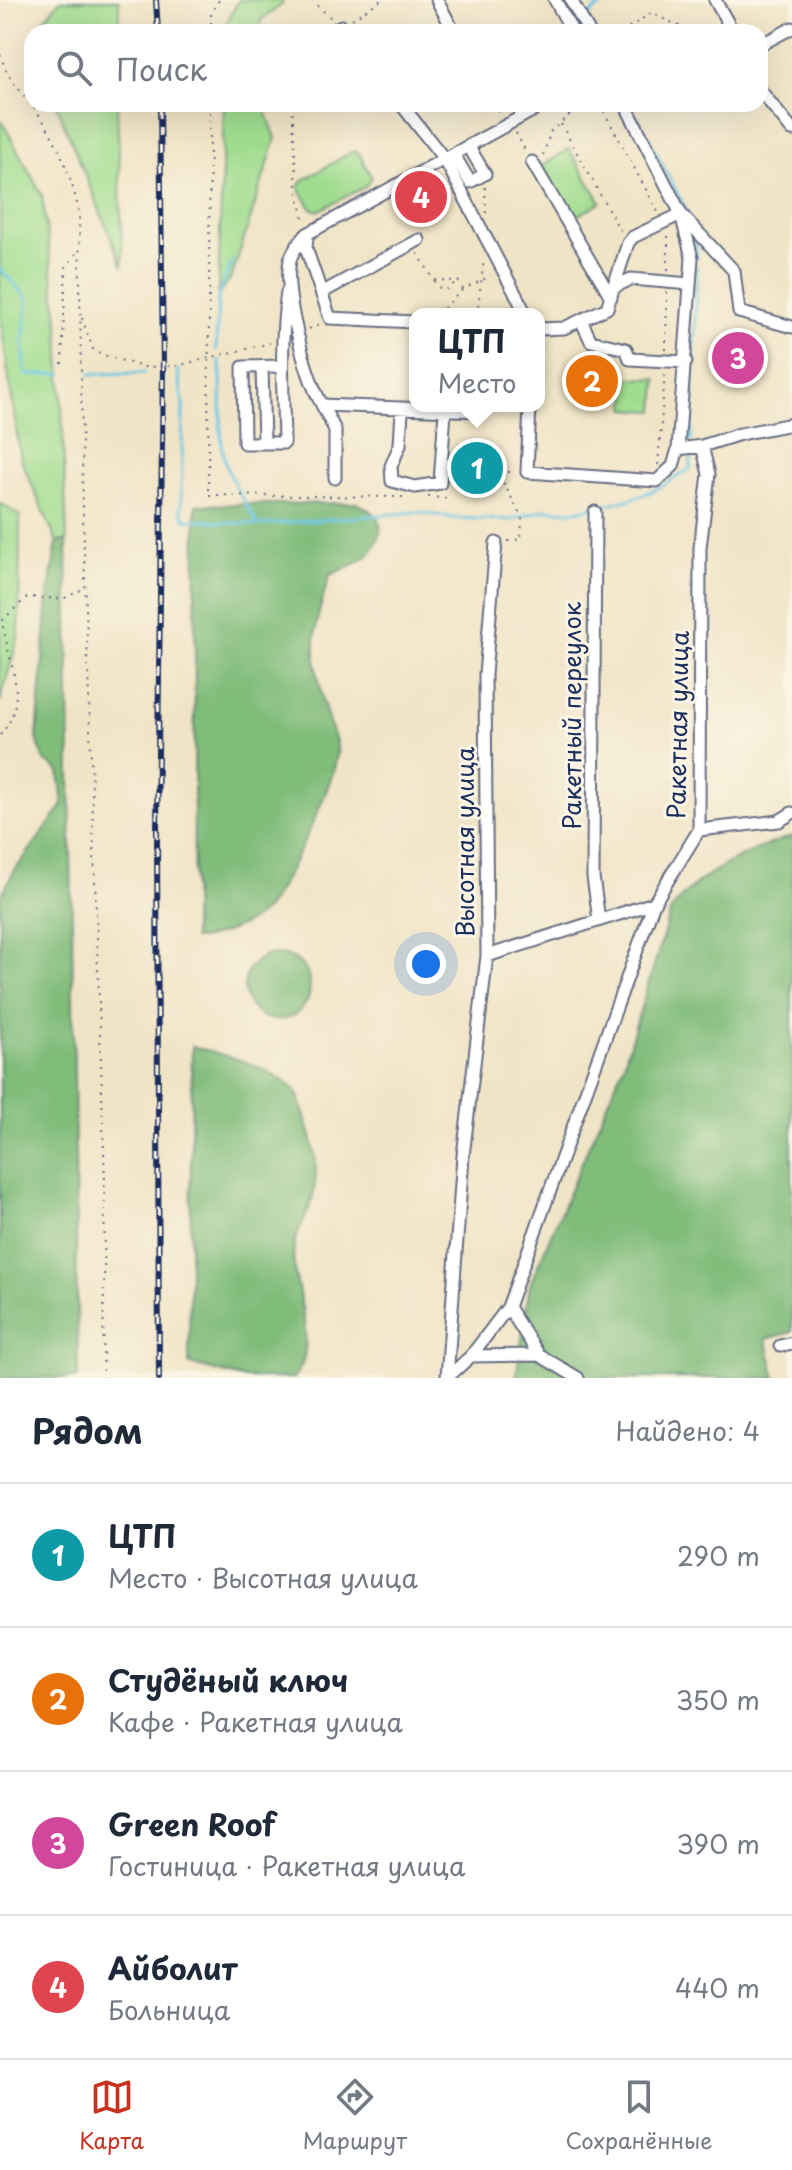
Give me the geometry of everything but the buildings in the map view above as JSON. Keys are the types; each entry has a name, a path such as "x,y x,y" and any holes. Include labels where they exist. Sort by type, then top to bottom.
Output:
{"street":[{"path":"437,0 450,24"},
{"path":"555,0 568,24"},
{"path":"715,0 728,24"},
{"path":"574,1 585,24"},
{"path":"768,41 792,28"},
{"path":"768,100 792,130"},
{"path":"408,112 470,182 485,174 469,147"},
{"path":"282,366 243,367 244,443 284,443 282,366 281,341 290,260 307,234 528,112"},
{"path":"530,412 527,472 657,481 673,466 678,449 686,362 692,258 681,214 629,112"},
{"path":"450,157 523,308"},
{"path":"536,163 612,292"},
{"path":"545,329 564,328 607,308 628,243 633,237 681,214"},
{"path":"681,214 734,271 739,312 792,327"},
{"path":"307,234 306,248 330,318 409,322"},
{"path":"323,292 416,242"},
{"path":"612,292 631,279 690,284"},
{"path":"288,284 315,392 335,430 335,478"},
{"path":"581,320 591,341 616,344 626,349 630,359 686,362"},
{"path":"262,367 264,443"},
{"path":"322,405 409,410"},
{"path":"402,410 400,445 391,466 392,481 415,487 440,483 445,412"},
{"path":"678,449 792,424"},
{"name":"Ракетная улица","path":"448,1377 471,1356 508,1307 654,903 699,830 700,548 709,474 702,446"},
{"name":"Ракетный переулок","path":"595,512 592,861 599,920"},
{"name":"Высотная улица","path":"448,1377 454,1259 487,956 485,675 496,543"},
{"path":"699,830 779,821 792,813"},
{"path":"487,956 654,903"},
{"path":"508,1307 539,1355 578,1378"},
{"path":"471,1356 539,1355"}],"path":[{"path":"211,24 211,13 219,0"},
{"path":"311,0 333,24"},
{"path":"347,24 381,0"},
{"path":"634,24 651,13 675,24"},
{"path":"0,54 9,81 24,98"},
{"path":"37,112 65,164 79,212 86,588 105,1183 103,1378"},
{"path":"292,112 297,188 307,234"},
{"path":"536,163 551,131 574,112"},
{"path":"561,124 628,243"},
{"path":"416,242 434,280 445,290 458,281"},
{"path":"62,364 66,267 72,254 80,249"},
{"path":"444,308 463,289 503,270"},
{"path":"434,280 458,281"},
{"path":"458,281 463,289"},
{"path":"81,314 94,352 143,367 176,366 281,341"},
{"path":"300,333 330,318"},
{"path":"496,543 521,539 522,518 498,472 527,472"},
{"path":"0,735 12,721 18,688 2,621 27,597 63,599 86,588"}],"green space":[{"path":"60,0 119,0 119,24 40,24"},
{"path":"239,0 281,0 283,4 261,20 261,24 226,23"},
{"path":"59,112 117,112 123,267"},
{"path":"224,112 266,112 276,138 232,276 218,297"},
{"path":"0,118 42,195 59,327 67,541 57,542 21,460 0,317"},
{"path":"569,149 601,202 572,219 540,167"},
{"path":"353,151 359,153 372,178 365,187 318,211 311,208 299,188 302,181"},
{"path":"628,378 657,379 655,411 626,409"},
{"path":"0,503 20,516 19,633 0,703"},
{"path":"356,503 377,517 379,537 366,557 330,575 316,629 317,674 337,749 327,788 296,858 265,910 231,930 193,939 196,505"},
{"path":"67,541 78,1378 0,1378 0,898 13,873 63,805 59,771 43,759 37,738 48,595 57,542"},
{"path":"792,836 792,1332 766,1339 776,1378 516,1378 530,1284 623,1066 671,910 696,884 726,864"},
{"path":"271,954 283,954 295,959 305,969 310,987 308,1000 295,1015 283,1020 271,1020 259,1015 249,1005 244,993 244,981 249,969 259,959"},
{"path":"192,1046 264,1069 289,1085 299,1097 310,1133 316,1159 315,1187 293,1253 306,1339 305,1354 293,1378 242,1378 189,1364"}],"waterway":[{"path":"586,18 607,0"},
{"path":"638,118 688,214"},
{"path":"695,238 697,258"},
{"path":"216,350 218,297 232,261"},
{"path":"691,441 697,266"},
{"path":"0,269 28,299 23,343 26,375 63,374"},
{"path":"219,360 225,460 235,486 257,523"},
{"path":"178,370 183,404 181,509 185,519 259,525 418,512 454,518 510,520 544,510 575,511 628,500 655,490 690,469 691,457"},
{"path":"90,374 144,373"}],"railway":[{"path":"156,0 158,24"},
{"path":"159,1378 157,830 163,366 160,112"}],"place":[{"name":"Айболит","path":"421,197"},
{"name":"Green Roof","path":"738,358"},
{"name":"Студёный ключ","path":"592,381"},
{"name":"ЦТП","path":"477,468"}]}
